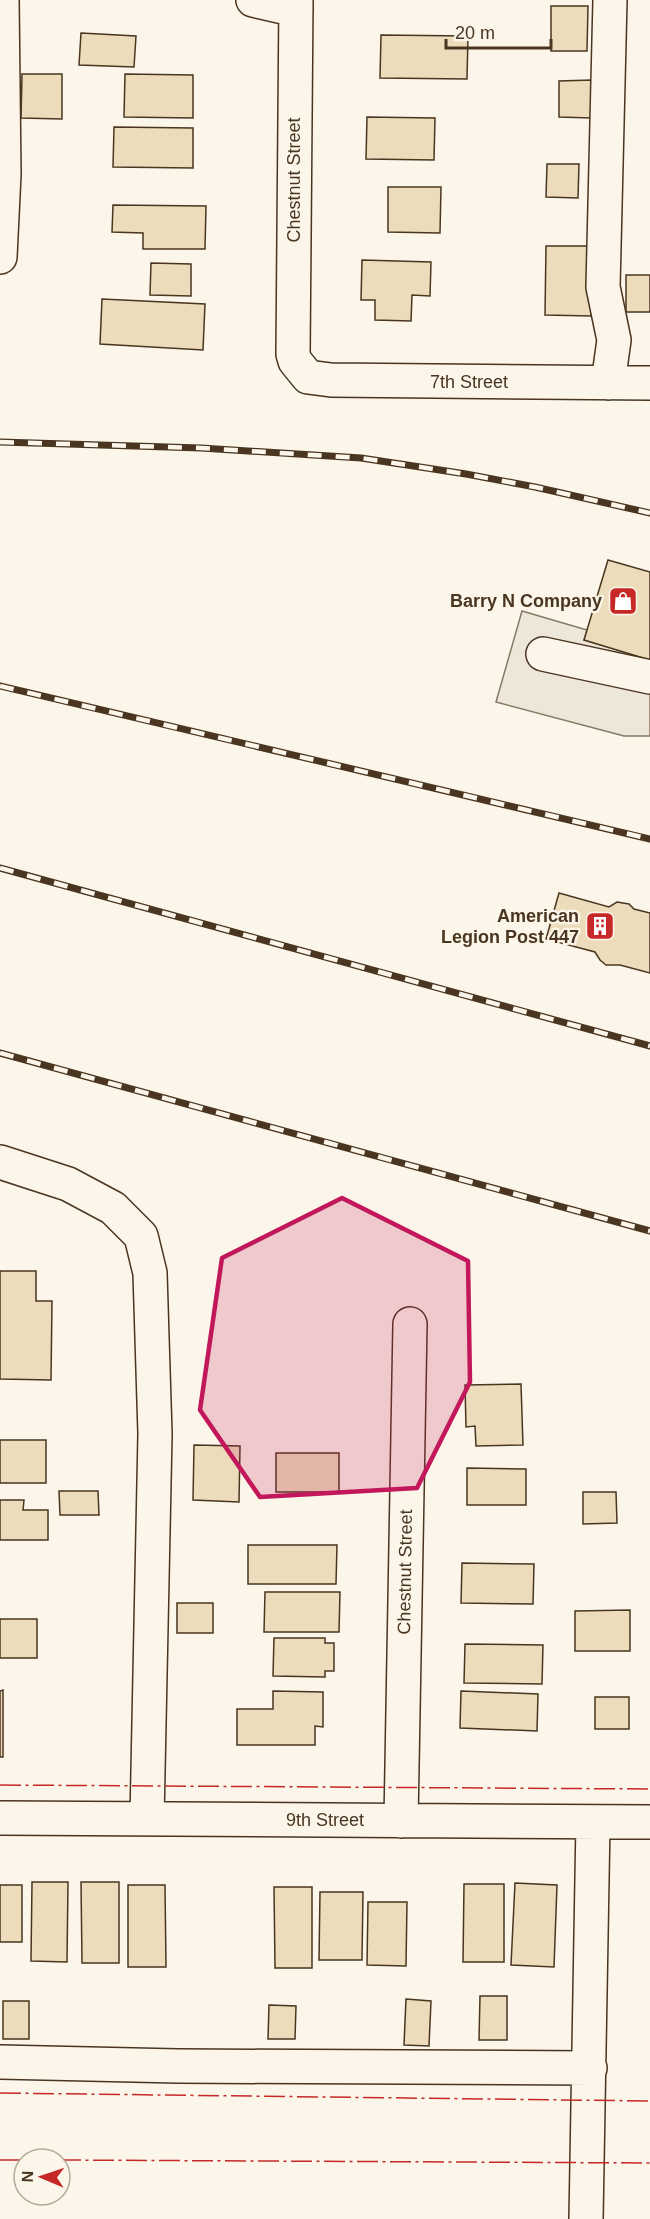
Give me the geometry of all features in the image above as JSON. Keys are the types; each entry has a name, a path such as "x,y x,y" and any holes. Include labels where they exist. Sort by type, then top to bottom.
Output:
{"street":[{"path":"0,257 4,174 2,0"},
{"path":"253,0 296,5"},
{"path":"608,383 614,340 603,288 610,0"},
{"name":"Chestnut Street","path":"295,361 293,342 296,5"},
{"name":"7th Street","path":"295,361 308,377 331,380 650,383"},
{"path":"543,654 650,677"},
{"path":"0,1162 68,1184 113,1208 141,1236 150,1273 155,1434 147,1819"},
{"name":"Chestnut Street","path":"401,1821 410,1324"},
{"name":"9th Street","path":"0,1818 650,1822"},
{"path":"586,2219 593,1822"},
{"path":"0,2062 178,2066 590,2068"}],"highlighted area":[{"path":"342,1198 468,1261 470,1382 417,1488 260,1497 200,1410 222,1258"}],"shaded area":[{"path":"522,611 587,630 584,640 650,660 650,736 624,736 496,702"}],"building":[{"path":"551,6 588,6 587,51 551,51"},
{"path":"81,33 136,36 134,67 79,65"},
{"path":"381,35 468,36 467,79 380,78"},
{"path":"22,74 62,74 62,119 21,118"},
{"path":"125,74 193,75 193,118 124,117"},
{"path":"591,80 591,118 559,117 559,81"},
{"path":"367,117 435,118 434,160 366,159"},
{"path":"114,127 193,128 193,168 113,167"},
{"path":"547,164 579,164 578,198 546,197"},
{"path":"388,187 441,187 440,233 388,232"},
{"path":"113,205 206,206 205,249 143,249 143,233 112,232"},
{"path":"546,246 592,246 591,316 545,315"},
{"path":"362,260 431,262 430,296 412,295 411,321 375,320 375,300 361,300"},
{"path":"151,263 191,264 191,296 150,295"},
{"path":"626,275 650,275 650,312 626,312"},
{"path":"102,299 205,304 203,350 100,344"},
{"name":"Barry N Company","path":"608,560 650,572 650,660 584,640"},
{"name":"American Legion Post 447","path":"559,893 609,907 617,902 629,904 634,909 650,913 650,973 620,965 606,965 595,952 546,939"},
{"path":"0,1271 36,1271 36,1301 52,1301 51,1380 0,1379"},
{"path":"521,1384 523,1445 476,1446 475,1426 466,1427 465,1385"},
{"path":"0,1440 46,1440 46,1483 0,1483"},
{"path":"194,1445 240,1446 239,1502 193,1500"},
{"path":"276,1453 339,1453 339,1492 276,1492"},
{"path":"467,1468 526,1469 526,1505 467,1505"},
{"path":"59,1491 98,1491 99,1515 60,1515"},
{"path":"583,1492 616,1492 617,1523 583,1524"},
{"path":"0,1500 24,1500 23,1510 48,1510 48,1540 0,1540"},
{"path":"248,1545 337,1545 336,1584 248,1584"},
{"path":"462,1563 534,1564 533,1604 461,1603"},
{"path":"265,1592 340,1592 339,1632 264,1632"},
{"path":"177,1603 213,1603 213,1633 177,1633"},
{"path":"630,1610 630,1651 575,1651 575,1611"},
{"path":"0,1619 37,1619 37,1658 0,1658"},
{"path":"274,1638 325,1638 325,1643 334,1643 334,1671 325,1671 325,1677 273,1676"},
{"path":"465,1644 543,1645 542,1684 464,1683"},
{"path":"3,1690 3,1757 0,1757 0,1691"},
{"path":"273,1691 323,1692 323,1727 315,1726 315,1745 237,1745 237,1709 273,1709"},
{"path":"461,1691 538,1694 537,1731 460,1728"},
{"path":"595,1697 629,1697 629,1729 595,1729"},
{"path":"32,1882 68,1882 67,1962 31,1961"},
{"path":"81,1882 119,1882 119,1963 82,1963"},
{"path":"515,1883 557,1885 554,1967 511,1965"},
{"path":"464,1884 504,1884 504,1962 463,1962"},
{"path":"0,1885 22,1885 22,1942 0,1942"},
{"path":"128,1885 165,1885 166,1967 128,1967"},
{"path":"274,1887 312,1887 312,1968 275,1968"},
{"path":"320,1892 363,1892 362,1960 319,1960"},
{"path":"368,1902 407,1902 406,1966 367,1965"},
{"path":"480,1996 507,1996 507,2040 479,2040"},
{"path":"406,1999 431,2001 429,2046 404,2045"},
{"path":"3,2001 29,2001 29,2039 3,2039"},
{"path":"269,2005 296,2006 295,2039 268,2039"}],"railway":[{"path":"0,442 201,448 361,458 535,487 650,513"},
{"path":"0,686 650,839"},
{"path":"0,868 650,1046"},
{"path":"0,1053 650,1231"}],"power":[{"path":"0,1785 650,1789"},
{"path":"0,2093 650,2101"},
{"path":"0,2160 12,2160"},
{"path":"72,2160 650,2163"}],"place":[{"name":"Barry N Company","path":"623,601"},
{"name":"American Legion Post 447","path":"600,926"}]}
